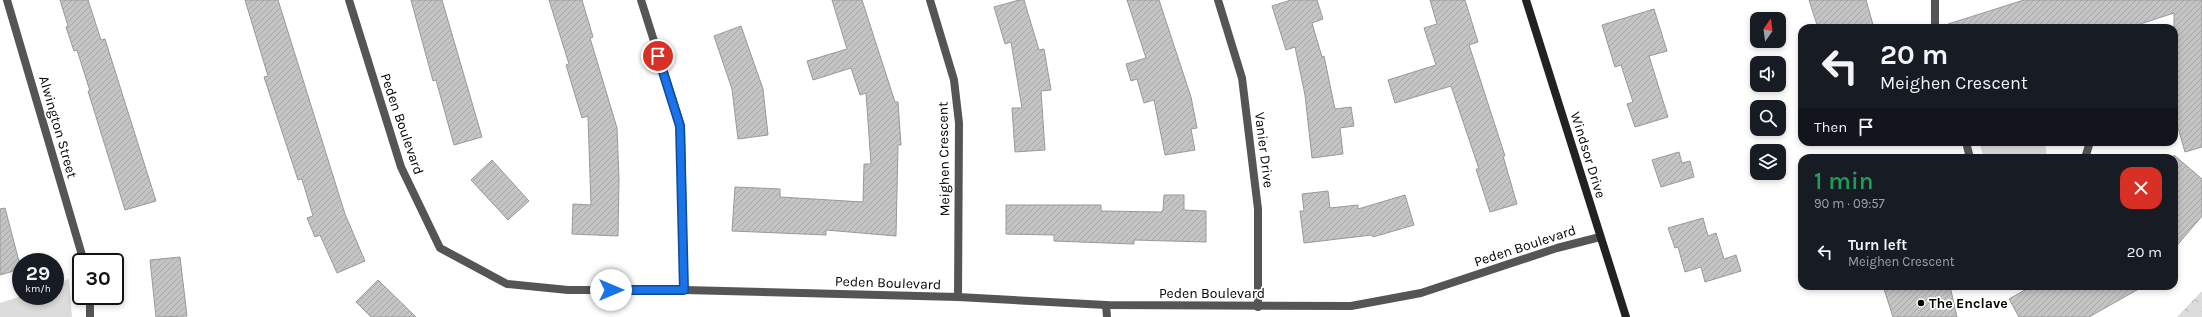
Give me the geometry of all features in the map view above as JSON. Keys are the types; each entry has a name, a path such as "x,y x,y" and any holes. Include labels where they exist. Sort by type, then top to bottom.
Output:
{"street":[{"name":"Alwington Street","path":"7,0 81,253"},
{"name":"Peden Boulevard","path":"349,0 401,167 440,248 508,284 568,290 684,290 958,298 1106,305 1258,307 1351,306 1421,294 1556,248 1600,237"},
{"path":"641,0 680,126 684,290"},
{"name":"Meighen Crescent","path":"930,0 954,80 959,123 958,298"},
{"name":"Vanier Drive","path":"1218,0 1242,78 1258,209 1258,307"},
{"name":"Windsor Drive","path":"1526,0 1626,317"},
{"path":"1935,0 1935,24"},
{"path":"90,305 90,317"},
{"path":"1106,305 1107,317"}],"green space":[{"path":"1980,146 2046,146 2046,154 1983,154"},
{"path":"69,279 72,317 0,317 0,303 12,299 12,305 64,305 64,281"},
{"path":"2202,291 2202,317 2177,317"}],"building":[{"path":"60,0 88,0 101,40 105,39 156,201 125,210 88,91 90,91 77,50 74,51 66,27 68,26"},
{"path":"245,0 278,0 345,214 365,261 337,273 320,235 315,237 307,218 313,216 302,179 298,180 264,77 268,76"},
{"path":"411,0 442,0 482,137 454,145 436,80 433,81"},
{"path":"549,0 582,0 593,37 590,38 617,128 619,179 618,236 572,234 573,204 591,205 588,116 582,118 566,65 569,64"},
{"path":"832,0 862,0 895,102 898,102 901,145 898,145 896,236 826,230 826,235 732,231 735,187 780,189 780,197 863,202 864,164 871,164 866,93 860,95 851,68 813,80 807,61 847,49"},
{"path":"1024,0 1039,50 1044,49 1051,90 1041,91 1045,150 1015,152 1012,108 1022,108 1011,42 1005,44 994,7"},
{"path":"1127,0 1159,0 1191,97 1197,128 1191,129 1195,150 1165,155 1154,100 1144,103 1137,79 1131,81 1126,64 1146,58"},
{"path":"1291,0 1317,0 1323,19 1312,23 1322,57 1324,56 1335,109 1351,107 1354,126 1340,128 1343,154 1312,158 1305,95 1295,47 1286,50 1272,6"},
{"path":"1430,0 1465,0 1478,42 1469,45 1505,156 1503,156 1517,204 1490,212 1476,169 1479,169 1451,86 1395,103 1388,80 1436,65 1424,28 1437,24"},
{"path":"1809,0 1866,0 1873,24 1817,24"},
{"path":"2024,0 2202,0 2202,147 2185,152 2178,128 2178,24 2174,24 2174,13 2140,24 1948,24"},
{"path":"1654,9 1667,51 1649,56 1668,117 1635,127 1627,104 1633,102 1621,65 1615,67 1602,25"},
{"path":"741,26 763,89 768,135 738,139 732,89 714,36"},
{"path":"1679,152 1682,163 1690,161 1694,177 1661,187 1652,160"},
{"path":"2178,158 2202,179 2202,216 2178,244"},
{"path":"492,160 529,201 508,220 471,180"},
{"path":"1328,191 1330,208 1358,205 1358,209 1405,195 1414,225 1373,237 1372,235 1304,243 1300,211 1304,211 1302,194"},
{"path":"1164,195 1184,195 1184,210 1206,211 1206,242 1134,240 1134,244 1054,241 1054,235 1006,234 1006,205 1101,205 1101,211 1161,212 1163,210"},
{"path":"5,208 17,253 12,253 12,272 0,275 0,209"},
{"path":"1703,218 1708,236 1716,233 1724,259 1736,255 1741,271 1705,282 1701,267 1685,272 1678,247 1675,248 1668,228"},
{"path":"180,257 187,316 156,317 150,260"},
{"path":"378,280 416,317 371,317 356,302"},
{"name":"The Enclave","path":"1884,290 1951,290 1957,317 1893,317"},
{"path":"2025,290 2137,290 2089,317 2019,317 2009,299"}],"place":[{"name":"The Enclave","path":"1921,303"}],"route":[{"path":"611,290 684,290 680,126 658,56"}]}
